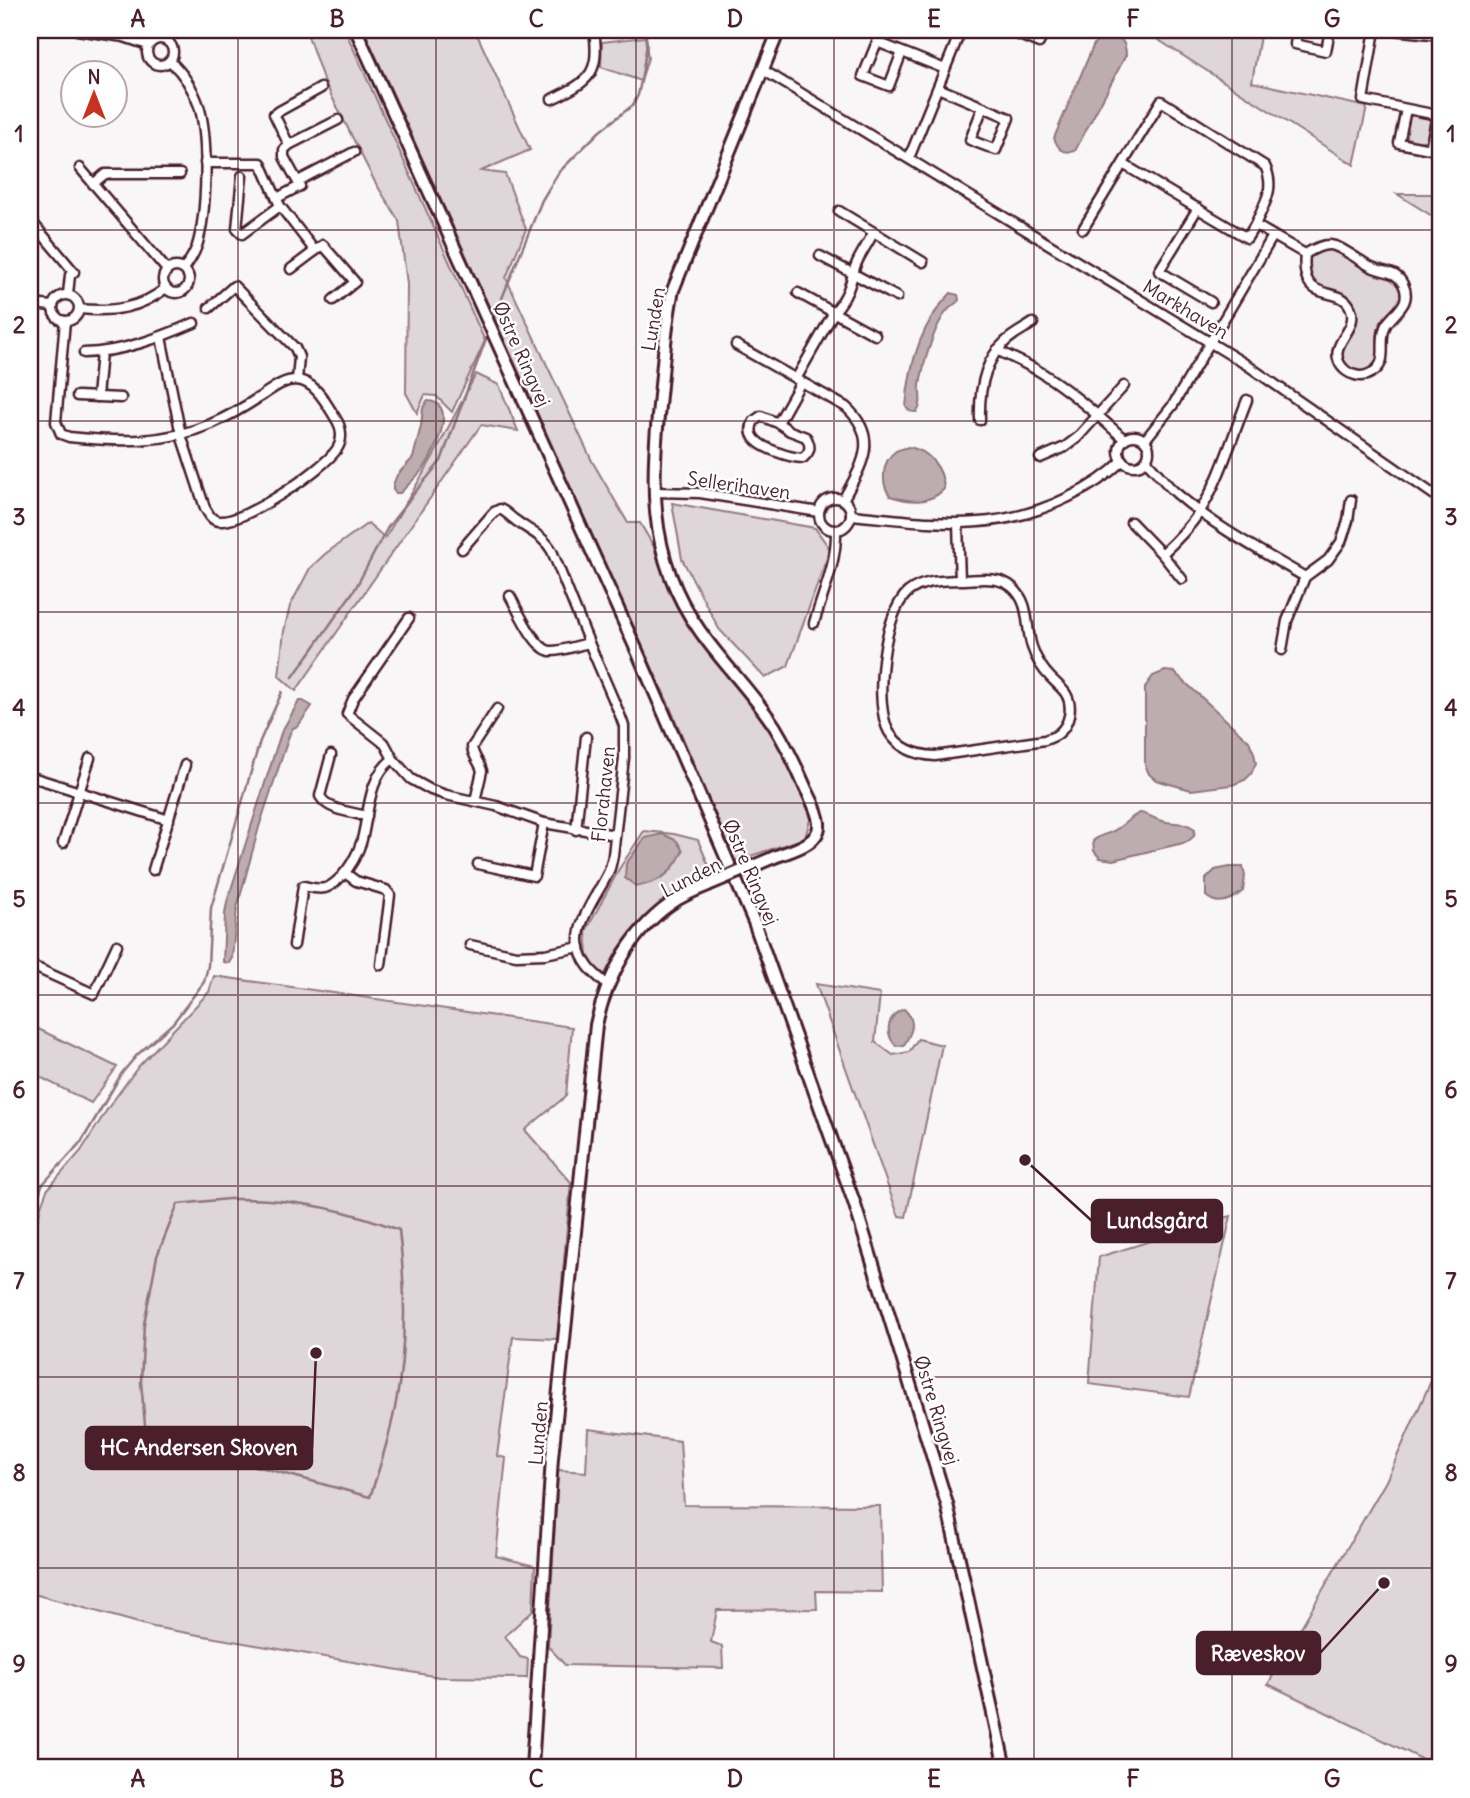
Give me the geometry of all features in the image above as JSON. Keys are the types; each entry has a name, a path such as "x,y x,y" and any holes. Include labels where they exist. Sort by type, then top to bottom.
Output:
{"street":[{"path":"77,30 124,37 148,45"},
{"path":"167,40 174,30"},
{"name":"Østre Ringvej","path":"356,30 638,652 754,922 854,1202 947,1504 1005,1768"},
{"path":"552,99 575,88 589,76 596,57 594,30"},
{"name":"Lunden","path":"531,1768 552,1458 596,1025 607,985 623,955 643,928 679,899 809,843 816,837 819,829 817,813 800,773 775,727 700,631 679,596 666,564 653,492 656,429 668,313 673,290 779,30"},
{"path":"909,158 961,30"},
{"path":"1012,31 1040,43 1045,30"},
{"path":"1298,30 1295,44 1326,51 1330,30"},
{"path":"1375,30 1363,100 1437,115 1430,149 1399,143 1406,109"},
{"path":"1393,30 1440,35"},
{"path":"157,39 167,40 172,44 173,56 162,65 153,63 147,55 148,45 157,39"},
{"path":"902,52 889,86 863,76 877,42 946,69"},
{"path":"170,61 182,72 199,106 205,163 201,232 184,269"},
{"name":"Markhaven","path":"763,70 1256,371 1440,499"},
{"path":"289,145 274,114 321,88"},
{"path":"938,88 983,107 1009,118 996,150 970,140 983,107"},
{"path":"1083,229 1161,101 1265,166 1269,175 1269,195 1247,238 1123,164"},
{"path":"242,176 237,229 242,234 300,186 284,157 284,150 338,120"},
{"path":"298,181 354,152"},
{"path":"205,163 261,163 278,202 316,251"},
{"path":"80,169 167,270"},
{"path":"93,184 105,174 180,174"},
{"path":"1198,208 1159,271 1211,302"},
{"path":"839,211 923,262"},
{"path":"32,222 74,272 70,275 68,294"},
{"path":"1255,225 1305,254"},
{"path":"778,423 834,312 851,287 855,267 873,233"},
{"path":"1145,440 1173,405 1273,236"},
{"path":"291,269 323,245 355,282 333,300"},
{"path":"1319,246 1338,246 1374,269 1392,272 1404,285 1401,310 1388,321 1383,331 1383,358 1376,370 1361,376 1352,375 1339,363 1337,352 1349,330 1352,314 1345,300 1337,295 1318,292 1311,287 1306,278 1305,254 1319,246"},
{"path":"820,256 897,298"},
{"path":"174,267 184,269 189,279 184,290 177,293 169,291 163,281 167,270 174,267"},
{"path":"334,285 341,294"},
{"path":"208,308 234,286 295,348 299,357 297,380"},
{"path":"80,309 127,309 143,303 166,288"},
{"path":"799,293 875,335"},
{"path":"68,294 78,301 80,309 73,319 65,321 55,314 53,306 60,296 68,294"},
{"path":"30,304 53,306"},
{"path":"65,321 56,422 61,434 69,437 126,441 181,435 229,415 282,382 297,380 309,384 318,392 340,424 342,436 338,448 281,495 255,509 217,522 205,508 181,435 161,337"},
{"path":"84,352 101,352 161,337 194,323"},
{"path":"980,420 985,372 997,350 1007,339 1033,323"},
{"path":"736,345 846,407 858,418 865,451 863,462 843,500"},
{"path":"997,350 1041,373 1076,397 1124,439"},
{"path":"97,397 101,352"},
{"path":"1040,458 1065,447 1077,438 1124,386"},
{"path":"77,396 121,398"},
{"path":"1162,554 1180,538 1211,491 1247,400"},
{"name":"Sellerihaven","path":"761,416 778,423 806,437 810,445 803,458 774,451 760,443 752,434 752,424 761,416"},
{"path":"1135,436 1145,440 1150,449 1149,455 1140,466 1132,466 1122,461 1119,450 1124,439 1135,436"},
{"path":"851,515 958,524 1017,517 1052,505 1085,489 1122,461"},
{"path":"1146,461 1173,491 1199,512 1305,577"},
{"name":"Sellerihaven","path":"653,492 700,494 819,512"},
{"path":"825,500 843,500 849,506 851,515 848,524 836,530 823,525 819,512 825,500"},
{"path":"1282,650 1287,621 1305,577 1328,559 1341,542 1351,500"},
{"name":"Florahaven","path":"462,549 494,512 500,509 549,546 624,726 624,758 609,870 585,914 579,931 580,947"},
{"path":"1131,522 1182,579"},
{"path":"958,524 960,580"},
{"path":"814,623 834,559 836,530"},
{"path":"993,579 1004,582 1021,597 1027,614 1028,633 1039,664 1062,689 1070,704 1067,722 1059,733 1045,740 925,756 905,748 890,733 882,709 883,667 886,638 897,606 909,592 927,582 960,580 993,579"},
{"path":"510,596 541,647 550,651 589,643"},
{"path":"409,618 353,699 347,714 384,744 411,779 431,790 496,806 544,823 615,835"},
{"path":"475,801 482,771 472,747 498,709"},
{"path":"576,830 586,737"},
{"path":"331,755 320,796 323,803 367,816"},
{"path":"63,843 90,758"},
{"path":"294,945 303,886 325,888 345,873 357,855 377,777 393,759"},
{"path":"153,870 185,765"},
{"path":"30,779 35,778 169,820"},
{"path":"478,864 534,876 544,823"},
{"path":"345,873 356,881 386,890 390,895 381,965"},
{"path":"30,965 94,994 117,944"},
{"path":"470,945 516,954 545,954 580,947 586,965 607,985"}],"shaded area":[{"path":"306,30 345,30 485,341 452,412 436,396 425,395 417,413 406,393 407,284 399,221 375,182 323,79"},
{"path":"364,30 475,30 530,150 481,171 505,174 526,229 506,278 592,461 628,523 640,523 654,547 669,591 690,627 773,730 811,816 805,838 735,861 669,705"},
{"path":"1143,30 1261,30 1252,82 1367,107 1354,165"},
{"path":"1105,35 1121,40 1126,55 1075,151 1064,151 1059,148 1054,138 1094,44"},
{"path":"645,37 648,58 641,81 601,67 602,42"},
{"path":"1418,114 1428,118 1432,128 1428,138 1418,142 1408,138 1404,128 1408,118"},
{"path":"1397,194 1440,194 1440,221"},
{"path":"1329,248 1370,271 1391,277 1400,288 1401,302 1381,327 1378,362 1374,368 1367,371 1351,370 1342,358 1341,352 1356,321 1349,300 1339,291 1313,283 1310,277 1309,259 1318,251"},
{"path":"951,293 958,295 959,300 945,313 935,332 920,385 920,406 917,412 908,410 906,407 910,376 918,346 931,318"},
{"path":"476,374 499,385 518,431 481,425 296,691 279,676 284,631 290,606 310,568 368,523 385,538 433,457"},
{"path":"427,401 437,403 442,409 439,439 423,469 400,493 396,493 393,485 397,475 413,458 423,408"},
{"path":"908,447 928,456 938,467 944,489 932,498 904,500 890,496 887,491 884,473 887,461 896,451"},
{"path":"672,503 815,528 830,549 788,666 765,678 719,629 682,559"},
{"path":"1165,671 1174,672 1249,741 1256,763 1245,780 1232,785 1191,790 1156,780 1149,774 1145,765 1145,687 1153,676"},
{"path":"299,701 312,706 290,733 259,827 237,908 232,958 229,963 223,962 227,902 281,733"},
{"path":"1140,813 1162,821 1190,826 1195,829 1194,836 1187,842 1113,860 1100,858 1094,851 1093,841"},
{"path":"644,831 698,840 711,871 648,915 627,937 605,974 596,969 588,955 586,931 619,869"},
{"path":"663,834 677,841 683,851 665,876 636,886 625,878 626,864 645,838"},
{"path":"1243,867 1243,891 1234,898 1220,902 1206,896 1206,879 1215,870"},
{"path":"214,976 572,1027 566,1096 525,1130 571,1182 557,1339 513,1337 497,1456 506,1458 496,1556 535,1566 533,1610 505,1636 520,1657 528,1659 527,1678 439,1677 153,1627 30,1593 30,1252 41,1206 47,1190 81,1151 138,1067 209,992"},
{"path":"816,984 880,994 875,1042 893,1055 909,1052 918,1039 942,1045 906,1217 899,1216 896,1209"},
{"path":"904,1009 911,1018 911,1031 904,1045 896,1046 890,1036 889,1025 894,1015"},
{"path":"30,1025 117,1067 91,1103 30,1072"},
{"path":"1231,1216 1189,1397 1089,1384 1099,1257"},
{"path":"1440,1361 1440,1768 1268,1684 1386,1481"},
{"path":"588,1429 680,1441 684,1505 880,1506 882,1592 816,1591 817,1609 717,1610 711,1642 722,1646 723,1668 565,1665 548,1646 558,1470 586,1472"}],"waterway":[{"path":"494,318 542,200 559,172 600,131 633,105 638,95 647,44 645,30"},
{"path":"293,677 355,589 388,527 441,461 487,336"},
{"path":"30,1225 42,1185 82,1141 122,1073 137,1055 173,1023 204,982 208,966 211,908 260,741 282,692"},
{"path":"228,1199 272,1200 315,1206 337,1210 399,1230 404,1297 402,1364 390,1430 370,1497 260,1467 147,1446 141,1382 144,1324 157,1256 178,1204 228,1199"}],"place":[{"name":"Lundsgård","path":"1025,1160"},
{"name":"HC Andersen Skoven","path":"316,1353"},
{"name":"Ræveskov","path":"1384,1583"}]}
